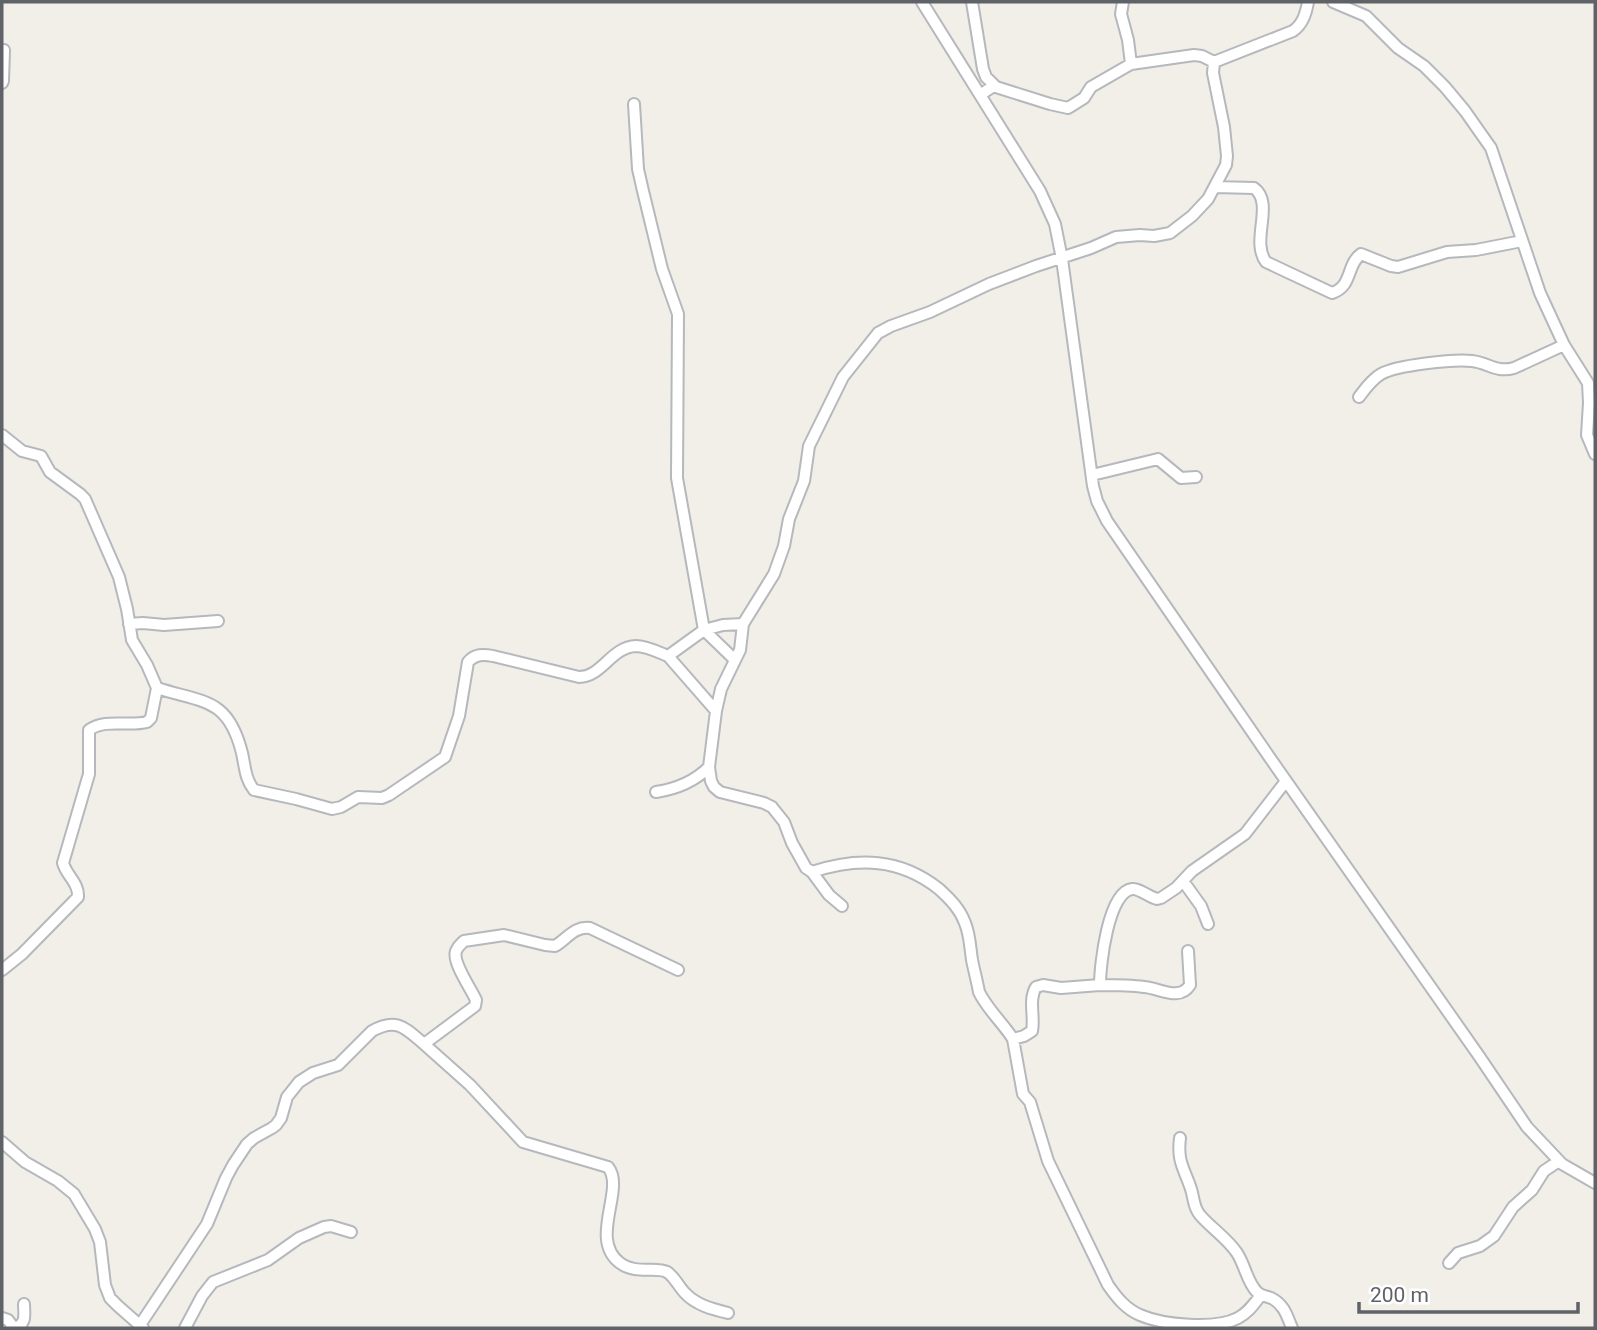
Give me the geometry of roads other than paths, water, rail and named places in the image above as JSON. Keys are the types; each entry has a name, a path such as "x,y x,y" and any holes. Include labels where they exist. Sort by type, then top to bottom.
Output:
{"street":[{"path":"922,2 1040,191 1055,224 1093,486 1107,521 1527,1127 1562,1164 1595,1183"},
{"path":"972,2 986,77 996,87 1068,108 1084,98 1091,88 1131,64 1194,55 1214,62 1293,31 1306,14 1308,2"},
{"path":"1124,2 1121,14 1131,64"},
{"path":"1333,2 1366,16 1398,48 1424,66 1465,111 1491,148 1539,293 1564,345 1588,383 1587,435 1595,454"},
{"path":"2,83 4,50"},
{"path":"842,906 806,868 784,822 772,807 720,792 711,781 709,767 721,689 741,645 743,624 774,574 784,546 789,519 804,481 809,446 843,377 878,333 989,284 1116,237 1170,233 1192,216 1209,199 1227,165 1224,127 1213,73 1214,62"},
{"path":"980,95 996,87"},
{"path":"634,104 638,169 662,269 678,314 677,478 704,630 735,660"},
{"path":"1215,187 1257,190 1263,203 1260,249 1266,262 1332,293 1345,286 1356,258 1362,254 1398,267 1447,252 1476,250 1522,241"},
{"path":"1359,397 1378,375 1387,371 1460,360 1506,370 1564,345"},
{"path":"2,435 22,451 41,456 50,472 85,499 119,577 132,640 156,688 151,718 147,723 113,723 95,726 89,730 89,774 63,863 78,890 78,897 22,954 2,970"},
{"path":"1092,475 1158,459 1181,478 1196,477"},
{"path":"129,624 164,625 218,621"},
{"path":"668,656 704,630 743,624"},
{"path":"156,688 209,703 225,714 241,750 247,780 254,790 332,809 358,797 386,797 445,757 459,716 468,662 475,656 483,654 586,677 594,674 622,649 639,646 668,656 716,711"},
{"path":"656,792 688,783 709,767"},
{"path":"1100,985 1106,932 1117,903 1125,892 1133,889 1152,898 1161,898 1212,855 1245,834 1286,781"},
{"path":"811,872 843,864 885,864 914,873 950,898 961,913 966,924 982,999 1013,1039 1023,1094 1030,1102 1048,1161 1108,1285 1116,1296 1138,1314 1150,1319 1218,1325 1239,1318 1261,1295"},
{"path":"1183,881 1200,906 1208,924"},
{"path":"424,1044 477,1003 456,956 458,948 467,940 504,935 555,946 585,927 678,970"},
{"path":"1013,1039 1032,1031 1032,993 1036,988 1043,985 1061,988 1100,985 1148,987 1164,993 1180,993 1190,985 1188,951"},
{"path":"2,1142 25,1162 58,1181 74,1194 100,1241 107,1292 118,1306 142,1327 207,1224 233,1165 254,1138 276,1125 287,1097 299,1082 313,1073 338,1065 372,1031 387,1024 399,1024 470,1085 523,1142 608,1167 612,1171 614,1183 607,1234 611,1250 618,1261 631,1268 665,1271 690,1298 706,1307 728,1313"},
{"path":"1180,1138 1180,1161 1196,1209 1232,1246 1243,1263 1253,1288 1261,1295 1278,1301 1283,1307 1292,1328"},
{"path":"1449,1263 1458,1253 1480,1246 1494,1236 1513,1207 1532,1190 1544,1171 1559,1161"},
{"path":"186,1328 202,1296 213,1282 268,1260 299,1238 324,1227 331,1226 351,1232"},
{"path":"2,1318 15,1328 22,1325 25,1320 24,1304"}]}
